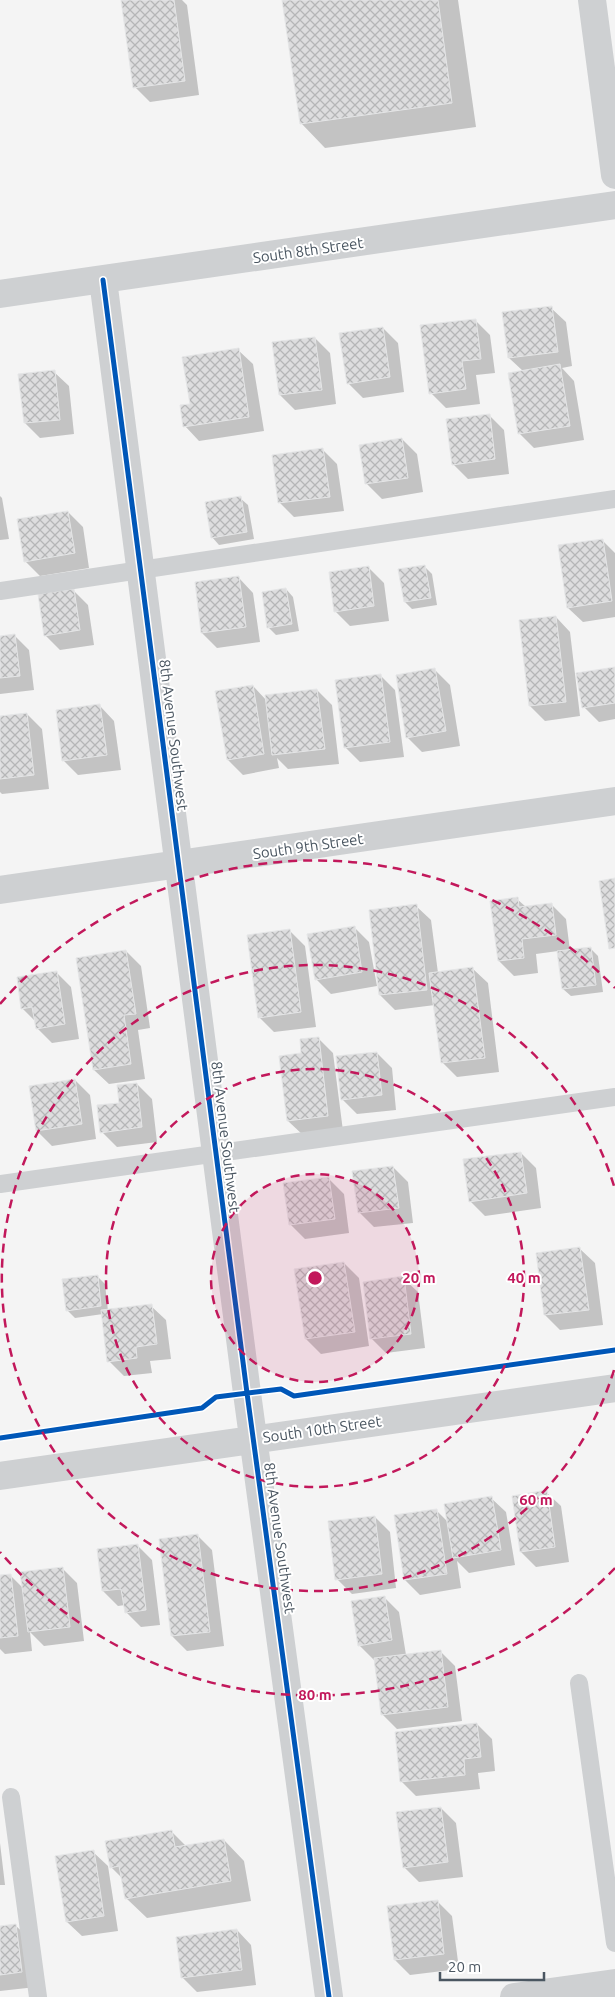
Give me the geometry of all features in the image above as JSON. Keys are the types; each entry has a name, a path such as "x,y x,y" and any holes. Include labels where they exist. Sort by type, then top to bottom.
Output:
{"street":[{"path":"592,0 615,175"},
{"name":"South 8th Street","path":"0,294 615,205"},
{"name":"8th Avenue Southwest","path":"103,280 178,866 330,1997"},
{"name":"South 9th Street","path":"0,890 178,866 615,801"},
{"name":"South 10th Street","path":"0,1476 615,1388"},
{"path":"514,1997 615,1983"}],"lane":[{"path":"0,591 615,499"},
{"path":"0,1184 615,1097"},
{"path":"579,1683 615,1943"},
{"path":"11,1797 38,1997"}],"building":[{"path":"121,0 174,0 185,81 133,88"},
{"path":"282,0 438,0 452,103 300,124"},
{"path":"552,306 558,352 508,358 502,312"},
{"path":"476,319 481,359 462,361 466,389 429,394 420,325"},
{"path":"383,327 390,377 347,384 339,333"},
{"path":"315,337 322,390 279,395 272,342"},
{"path":"239,348 249,417 183,427 180,405 190,404 182,357"},
{"path":"560,364 570,426 518,434 508,373"},
{"path":"55,370 60,420 24,423 18,374"},
{"path":"490,414 495,459 452,465 446,419"},
{"path":"402,438 408,478 365,484 359,445"},
{"path":"323,448 330,497 278,503 272,455"},
{"path":"241,496 247,532 211,538 205,502"},
{"path":"68,511 75,553 24,562 17,519"},
{"path":"603,539 612,601 567,608 558,545"},
{"path":"425,565 431,598 404,602 398,569"},
{"path":"369,566 374,606 334,612 329,572"},
{"path":"239,576 246,627 201,633 195,582"},
{"path":"286,588 292,624 267,628 262,592"},
{"path":"74,589 80,630 44,636 38,594"},
{"path":"556,616 566,702 529,706 519,620"},
{"path":"15,634 20,676 0,678 0,636"},
{"path":"615,667 615,703 582,708 576,673"},
{"path":"435,668 446,731 406,738 396,675"},
{"path":"381,674 390,742 344,748 335,680"},
{"path":"253,685 264,754 227,760 215,691"},
{"path":"317,689 325,749 272,755 265,695"},
{"path":"100,704 107,755 62,761 56,710"},
{"path":"27,713 34,775 0,779 0,716"},
{"path":"615,878 615,948 609,949 599,881"},
{"path":"518,897 519,907 552,903 556,935 522,939 524,958 498,961 490,901"},
{"path":"417,904 427,990 379,995 369,910"},
{"path":"355,926 362,972 315,980 307,934"},
{"path":"290,929 301,1012 258,1018 247,935"},
{"path":"591,947 596,985 562,989 557,951"},
{"path":"126,950 136,1014 124,1015 131,1064 93,1070 76,958"},
{"path":"473,967 485,1058 441,1063 429,973"},
{"path":"57,971 65,1024 36,1029 32,1007 21,1009 17,977"},
{"path":"319,1037 328,1116 287,1121 279,1056 301,1053 300,1039"},
{"path":"377,1052 382,1095 341,1100 336,1056"},
{"path":"75,1079 82,1124 36,1131 29,1086"},
{"path":"137,1083 142,1127 100,1133 97,1105 119,1103 117,1085"},
{"path":"521,1152 527,1193 469,1202 463,1159"},
{"path":"393,1166 399,1208 358,1213 352,1171"},
{"path":"329,1177 335,1219 289,1225 283,1183"},
{"path":"580,1247 589,1310 544,1315 536,1253"},
{"path":"344,1262 355,1332 305,1339 294,1269"},
{"path":"98,1275 101,1306 66,1311 62,1279"},
{"path":"404,1276 411,1334 370,1339 363,1282"},
{"path":"152,1304 157,1344 136,1347 137,1358 107,1362 101,1310"},
{"path":"547,1490 555,1547 520,1552 512,1496"},
{"path":"492,1496 501,1550 453,1558 444,1504"},
{"path":"437,1509 447,1574 404,1580 394,1515"},
{"path":"375,1516 382,1574 335,1580 328,1521"},
{"path":"198,1534 210,1632 171,1636 159,1539"},
{"path":"138,1544 146,1610 125,1613 121,1589 102,1591 97,1549"},
{"path":"63,1567 70,1627 28,1632 20,1572"},
{"path":"11,1574 18,1636 0,1638 0,1575"},
{"path":"385,1596 392,1640 358,1646 351,1601"},
{"path":"441,1650 448,1707 381,1715 374,1658"},
{"path":"477,1723 481,1757 464,1759 465,1775 400,1782 395,1732"},
{"path":"441,1807 448,1862 403,1868 396,1812"},
{"path":"172,1830 175,1847 224,1839 231,1881 125,1899 119,1866 110,1868 105,1841"},
{"path":"94,1850 104,1916 66,1922 55,1856"},
{"path":"438,1900 444,1954 394,1960 387,1906"},
{"path":"16,1924 22,1972 0,1975 0,1926"},
{"path":"237,1929 242,1970 181,1978 176,1937"}],"cycle path":[{"path":"103,280 247,1393 329,1997"},
{"path":"0,1438 202,1408 216,1397 281,1389 294,1396 615,1350"}]}
